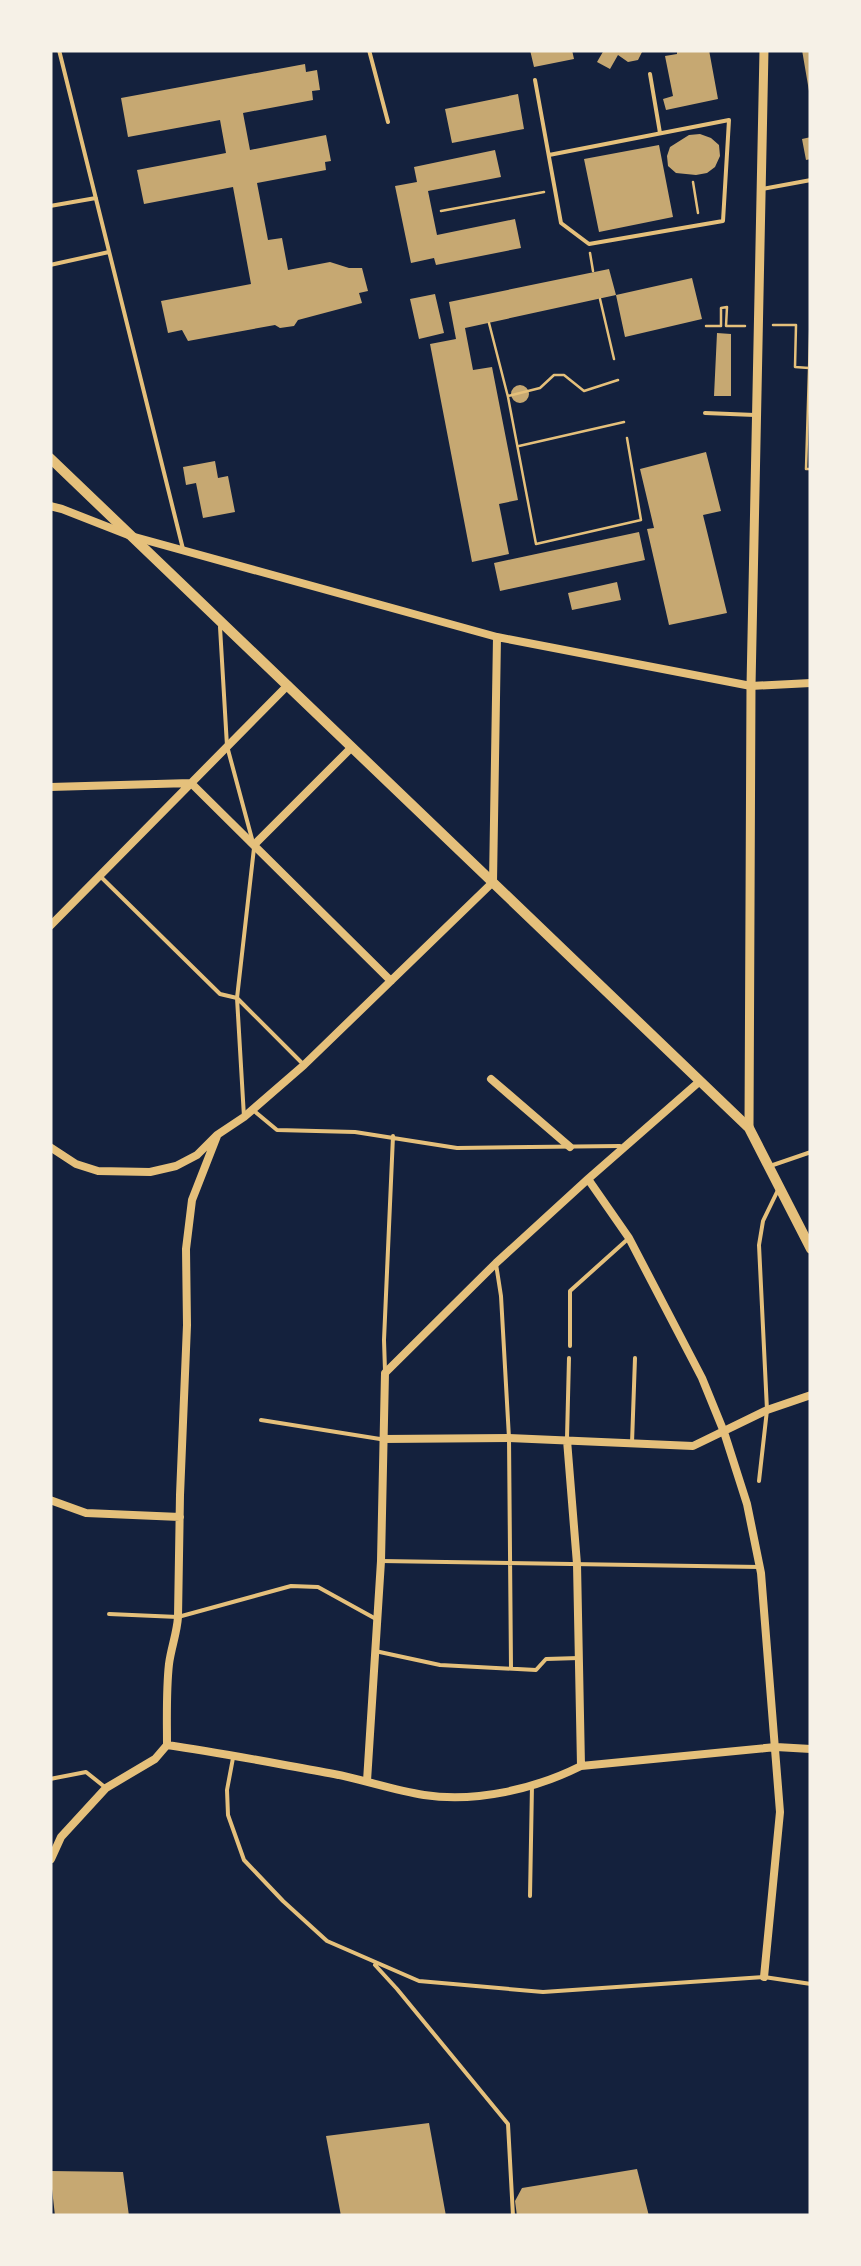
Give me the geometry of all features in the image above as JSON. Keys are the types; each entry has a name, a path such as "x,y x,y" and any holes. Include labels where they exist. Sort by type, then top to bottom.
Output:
{"main road":[{"path":"50,458 749,1128 811,1249"}],"street":[{"path":"749,1128 752,686 764,50"},
{"path":"50,506 131,536 497,637 752,686 811,684"},
{"path":"50,1147 76,1164 98,1171 150,1172 176,1166 197,1155 304,1065 493,882 497,637"},
{"path":"50,926 288,685"},
{"path":"254,845 352,747"},
{"path":"50,787 191,782 391,981"},
{"path":"491,1079 570,1147"},
{"path":"367,1780 381,1561 385,1373 496,1263 700,1080"},
{"path":"51,1859 61,1837 106,1788 155,1759 167,1745 166,1698 178,1617 186,1250 192,1200 217,1135"},
{"path":"588,1178 629,1238 702,1378 747,1504 760,1567 780,1812 764,1977"},
{"path":"382,1439 509,1438 693,1446 767,1410 811,1394"},
{"path":"567,1440 577,1564 581,1766"},
{"path":"50,1500 86,1512 180,1517"},
{"path":"167,1745 367,1780 425,1796 469,1796 532,1785 581,1766 776,1748 811,1749"}],"lane":[{"path":"59,50 182,549"},
{"path":"368,50 388,122"},
{"path":"650,74 660,133"},
{"path":"536,80 561,223 589,244 723,221 728,120 549,154"},
{"path":"761,189 811,180"},
{"path":"50,206 96,198"},
{"path":"50,265 109,252"},
{"path":"705,413 756,416"},
{"path":"220,622 228,746 254,845 237,998 244,1117"},
{"path":"100,876 220,994 237,998 304,1065"},
{"path":"252,1109 278,1130 355,1132 458,1148 625,1146"},
{"path":"385,1373 393,1136"},
{"path":"768,1167 811,1152"},
{"path":"759,1480 767,1410 759,1245 762,1221 779,1189"},
{"path":"570,1346 570,1291 629,1238"},
{"path":"496,1263 509,1438 511,1668"},
{"path":"567,1440 568,1358"},
{"path":"632,1443 635,1358"},
{"path":"261,1420 382,1439"},
{"path":"381,1561 760,1567"},
{"path":"108,1614 178,1617 291,1586 318,1586 376,1619"},
{"path":"375,1651 440,1665 536,1670 546,1659 579,1658"},
{"path":"234,1755 227,1790 228,1815 244,1860 327,1940 419,1981 543,1992 764,1977 811,1984"},
{"path":"50,1779 86,1772 106,1788"},
{"path":"530,1896 532,1785"},
{"path":"50,1872 51,1859"},
{"path":"371,1961 508,2124 513,2216"}],"path":[{"path":"693,182 700,225"},
{"path":"441,211 555,190"},
{"path":"589,244 594,271"},
{"path":"600,300 614,359"},
{"path":"811,305 806,469 811,469"},
{"path":"706,326 721,326 721,308 726,308 726,326"},
{"path":"490,323 536,544 641,520 627,438"},
{"path":"796,325 796,367 809,368"},
{"path":"508,396 540,388 554,375 564,375 584,391 618,380"},
{"path":"516,446 624,422"}],"building":[{"path":"530,50 572,50 574,59 534,67"},
{"path":"604,50 643,50 638,60 628,62 618,55 610,69 597,62"},
{"path":"677,50 709,50 718,99 666,110 663,99 673,96 665,56 677,54"},
{"path":"802,50 811,50 811,91 809,91"},
{"path":"305,64 306,72 317,70 320,90 312,91 313,100 243,113 250,150 326,135 331,161 325,162 326,170 257,183 268,240 282,238 288,270 330,262 362,268 368,291 359,293 362,303 298,320 294,326 275,325 188,341 182,330 168,333 161,301 251,284 233,187 144,204 137,170 226,153 220,120 128,137 121,98"},
{"path":"518,94 524,129 452,143 445,109"},
{"path":"700,134 719,145 715,167 696,175 676,173 668,166 670,147 689,135"},
{"path":"811,137 811,159 806,160 802,139"},
{"path":"659,145 673,217 599,232 584,159"},
{"path":"495,150 501,177 428,191 437,235 515,219 521,248 436,265 434,258 411,263 395,186 417,182 414,167"},
{"path":"609,269 616,295 465,328 473,370 492,367 518,500 499,504 509,554 472,562 430,344 456,339 449,302"},
{"path":"692,278 702,319 625,337 616,295"},
{"path":"435,294 444,333 419,339 410,299"},
{"path":"717,333 731,334 731,396 714,396"},
{"path":"520,385 527,387 527,401 520,403 513,401 511,394 513,387"},
{"path":"706,452 721,511 703,515 727,613 669,625 647,529 654,528 640,469"},
{"path":"215,461 218,478 228,476 235,512 203,518 196,483 186,485 183,467"},
{"path":"639,532 645,560 500,591 494,563"},
{"path":"617,582 621,600 572,610 568,593"},
{"path":"429,2123 446,2216 341,2216 326,2136"},
{"path":"637,2169 649,2216 517,2216 515,2201 522,2188"},
{"path":"50,2171 123,2172 129,2216 55,2216"}]}
